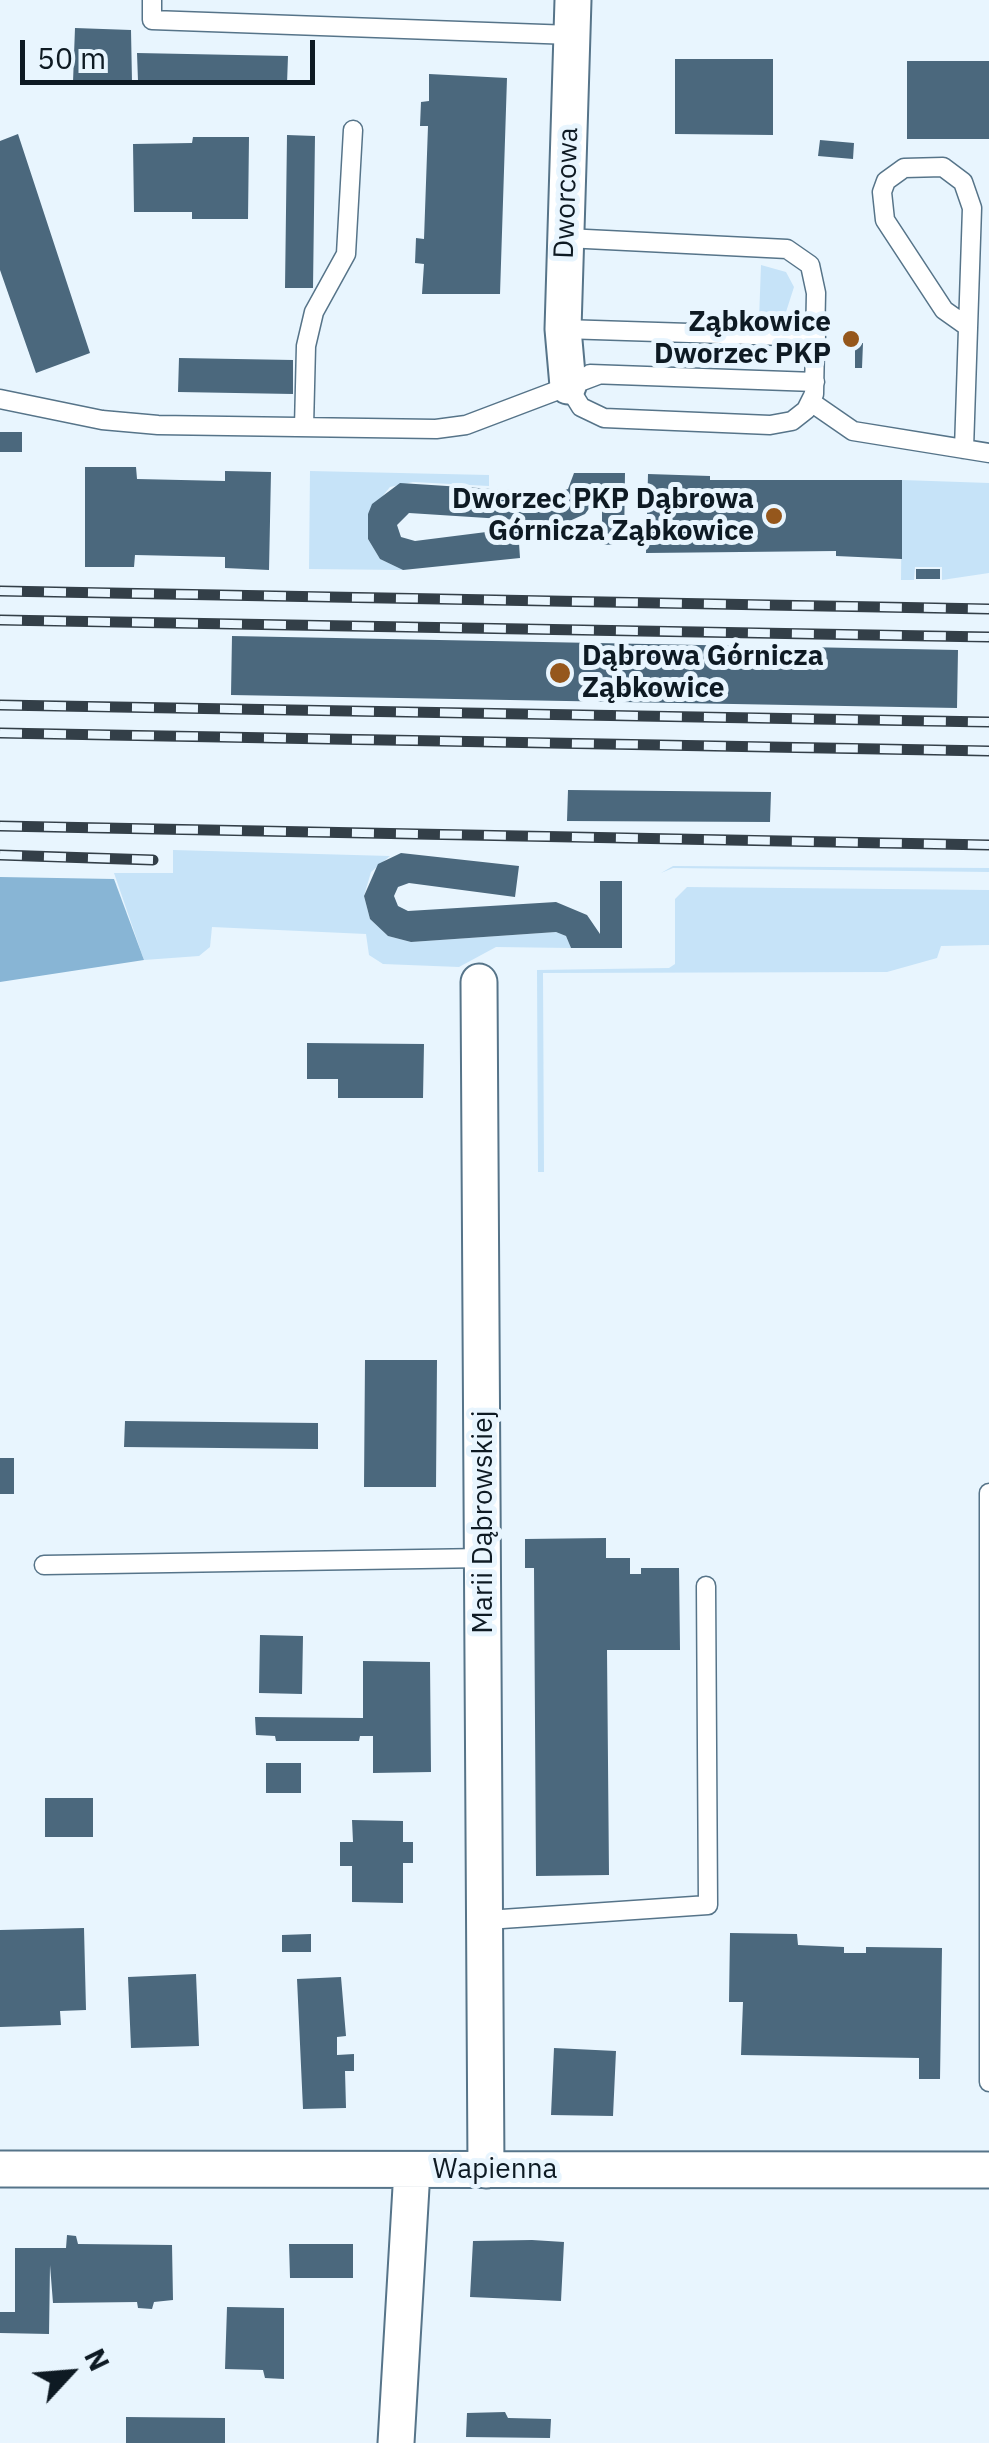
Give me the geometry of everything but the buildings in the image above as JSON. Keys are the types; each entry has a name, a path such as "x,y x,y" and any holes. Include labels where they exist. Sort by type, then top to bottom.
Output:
{"street":[{"name":"Dworcowa","path":"573,17 566,238 573,362"},
{"name":"Marii Dąbrowskiej","path":"479,982 486,2170"},
{"name":"Wapienna","path":"0,2169 989,2170"},
{"path":"396,2443 412,2170"}],"lane":[{"path":"152,0 152,20 573,17"},
{"path":"304,427 306,346 314,312 346,254 352,130"},
{"path":"964,449 972,208 969,193 963,182 943,167 904,168 886,180 882,192 885,220 944,310 968,327"},
{"path":"566,238 787,248 804,258 814,273 815,382 811,402 801,416 783,423 623,421 588,412 573,362"},
{"path":"0,399 117,422 452,428 573,362 816,337"},
{"path":"573,362 815,382"},
{"path":"811,402 853,431 989,453"},
{"path":"989,1493 989,2082"},
{"path":"44,1565 484,1558"},
{"path":"486,1920 708,1905 706,1586"}],"shaded area":[{"path":"761,265 786,272 794,287 786,312 769,320 759,320"},
{"path":"310,471 489,475 489,486 413,482 390,487 368,514 368,539 380,559 403,570 309,569"},
{"path":"902,480 989,483 989,573 942,580 942,567 915,567 914,580 901,580"},
{"path":"173,850 390,856 371,872 364,896 370,919 388,936 411,942 556,932 566,936 571,948 496,947 459,967 383,964 369,955 366,934 212,927 210,947 199,956 144,960 114,873 173,873"},
{"path":"673,866 989,868 989,872 673,868 661,873"},
{"path":"0,877 114,879 144,960 0,982"},
{"path":"687,887 989,890 989,945 941,946 937,958 887,972 543,973 544,1172 538,1172 537,970 669,968 675,964 675,899"}],"railway":[{"path":"0,591 989,609"},
{"path":"0,620 989,637"},
{"path":"0,705 989,722"},
{"path":"0,733 989,751"},
{"path":"0,826 989,845"},
{"path":"0,855 153,860"}],"place":[{"name":"Ząbkowice Dworzec PKP","path":"851,339"},
{"name":"Dworzec PKP Dąbrowa Górnicza Ząbkowice","path":"774,516"},
{"name":"Dąbrowa Górnicza Ząbkowice","path":"560,673"}]}
